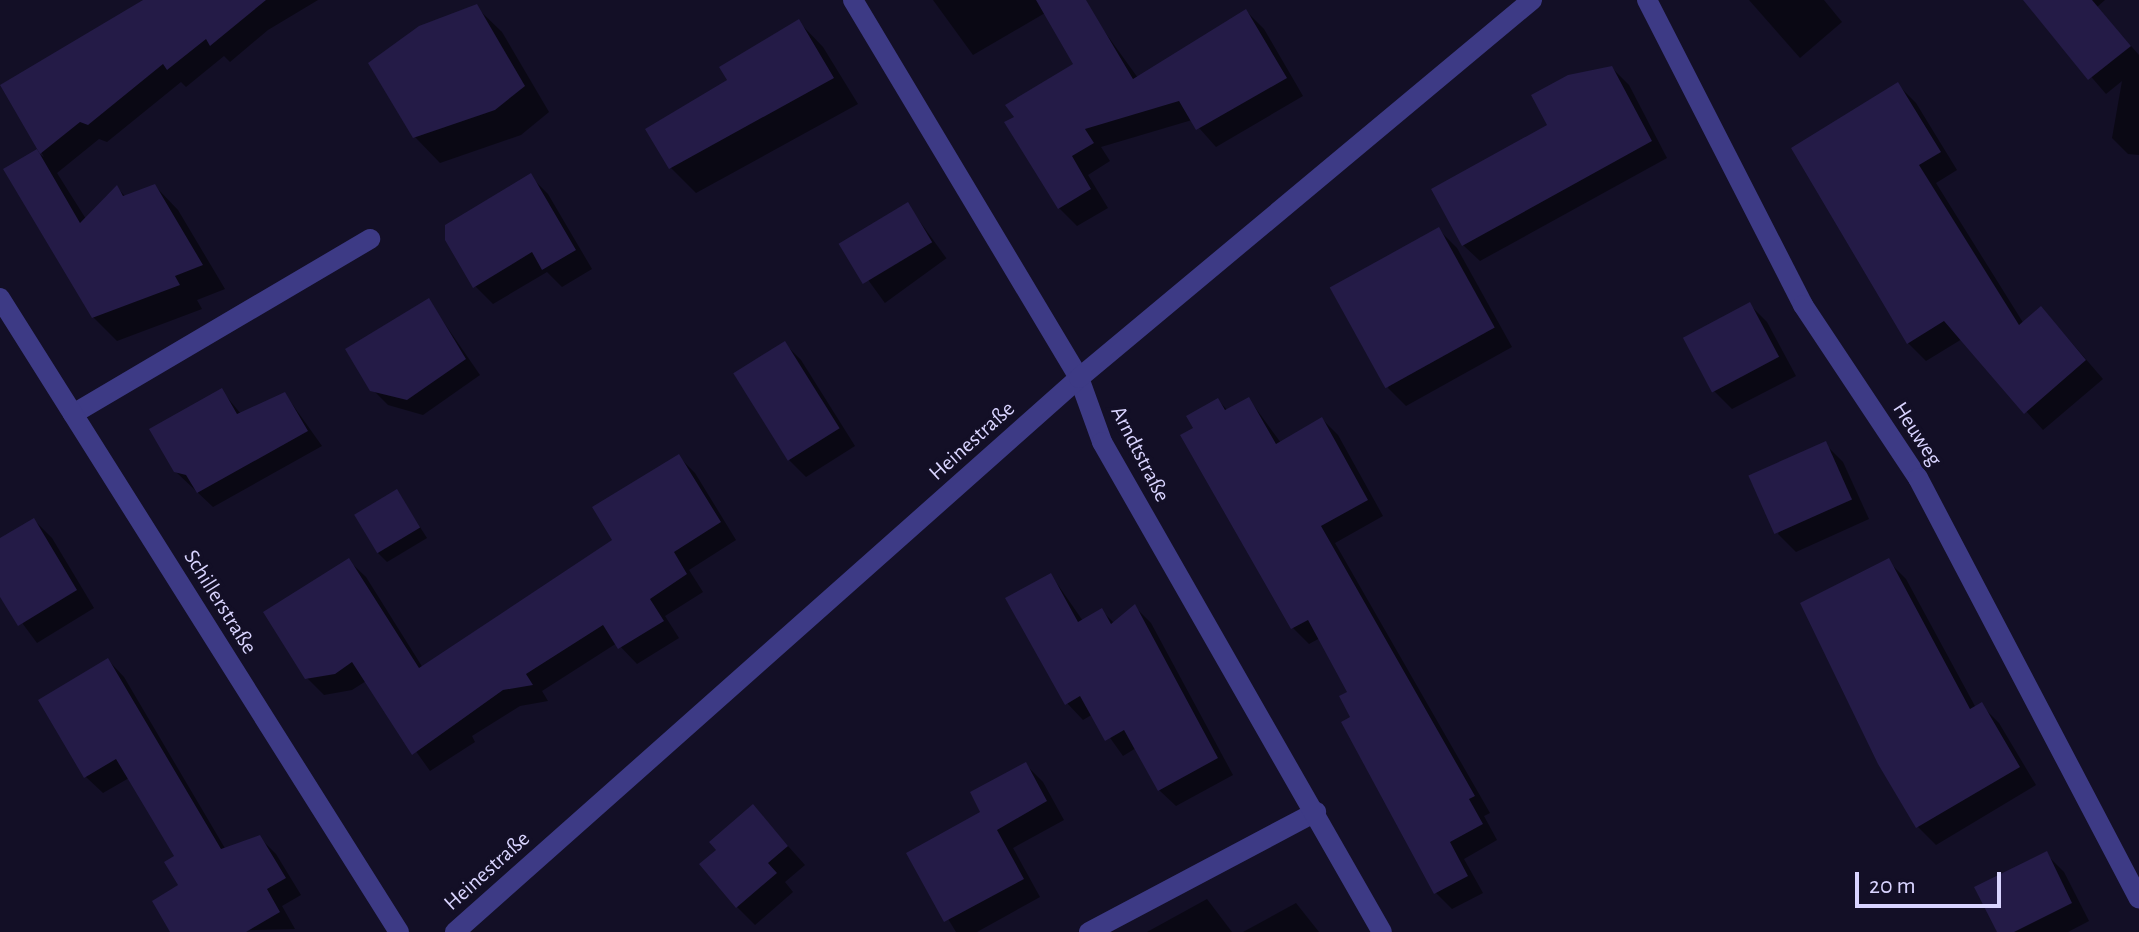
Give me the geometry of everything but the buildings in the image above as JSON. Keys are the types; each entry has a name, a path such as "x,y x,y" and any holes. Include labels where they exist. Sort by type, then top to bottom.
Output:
{"street":[{"name":"Arndtstraße","path":"853,0 1079,378 1102,442 1382,932"},
{"name":"Heinestraße","path":"455,932 1079,378 1532,0"},
{"name":"Heuweg","path":"1647,0 1803,305 1918,478 2139,899"},
{"path":"73,414 370,239"},
{"name":"Schillerstraße","path":"0,298 399,932"},
{"path":"1089,932 1316,812"}]}
